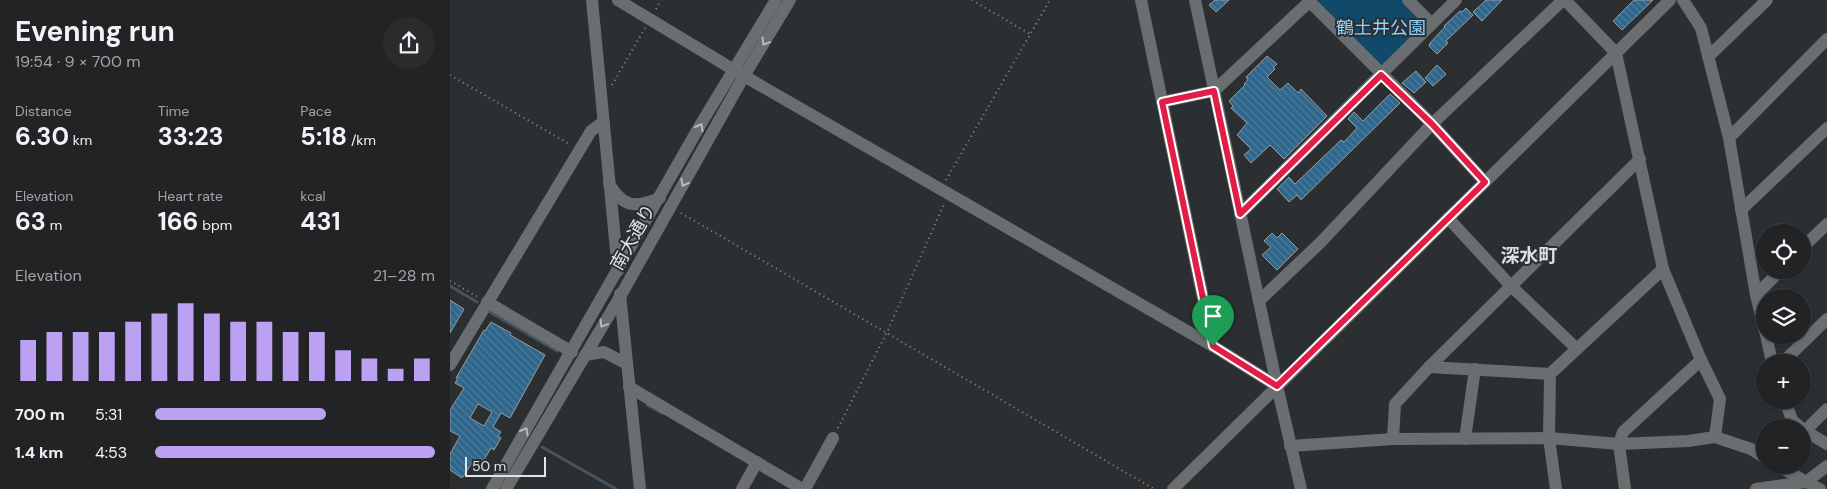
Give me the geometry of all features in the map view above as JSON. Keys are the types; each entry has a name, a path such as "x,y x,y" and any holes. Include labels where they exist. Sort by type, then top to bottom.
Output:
{"street":[{"path":"592,0 640,489"},
{"path":"618,0 740,73 1213,346 1277,386"},
{"name":"南大通り","path":"506,489 670,207 776,0"},
{"name":"南大通り","path":"492,489 702,122 740,73 790,0"},
{"path":"1141,0 1213,346"},
{"path":"1195,0 1290,446 1301,489"},
{"path":"1162,102 1214,91 1309,0 1381,75 1432,124 1485,182"},
{"path":"1408,0 1432,24"},
{"path":"1240,214 1456,0"},
{"path":"1259,301 1321,242 1432,124 1564,0 1616,53 1663,269 1701,360 1720,399 1715,437"},
{"path":"1173,489 1670,0"},
{"path":"1683,0 1701,28 1729,138 1756,295"},
{"path":"1708,57 1767,0"},
{"path":"1729,138 1827,39"},
{"path":"450,365 580,150 592,131 603,122"},
{"path":"1741,210 1827,128"},
{"path":"1393,439 1395,404 1429,366 1510,285 1640,159"},
{"path":"609,184 617,196 625,202 636,205 660,198"},
{"path":"1448,218 1510,285 1577,349"},
{"path":"1811,239 1827,224"},
{"path":"1556,489 1548,438 1550,374 1663,269"},
{"path":"1762,289 1772,279"},
{"path":"487,302 572,352"},
{"path":"1791,354 1827,318"},
{"path":"585,355 604,352 627,364"},
{"path":"1625,489 1619,444 1623,432 1701,360"},
{"path":"1429,366 1550,374"},
{"path":"1465,438 1475,369"},
{"path":"630,387 803,489 833,438"},
{"path":"1811,422 1827,409"},
{"path":"1811,434 1827,444"},
{"path":"1290,446 1393,439 1465,438 1548,438 1619,444 1715,437 1756,452"},
{"path":"742,489 757,462"},
{"path":"1813,486 1827,466"},
{"path":"1792,474 1813,486"},
{"path":"1763,488 1813,486"}],"path":[{"path":"972,0 1030,34"},
{"path":"833,438 886,332 945,190 1050,0"},
{"path":"600,92 610,88 650,19"},
{"path":"450,75 580,150"},
{"path":"670,207 1154,489"},
{"path":"450,281 487,302"}],"green space":[{"name":"鶴土井公園","path":"1319,0 1404,0 1427,24 1381,69 1316,3"}],"building":[{"path":"1215,0 1229,0 1216,12 1209,5"},
{"path":"1486,0 1502,0 1482,21 1473,12"},
{"path":"1634,0 1653,0 1622,30 1613,21"},
{"path":"1466,8 1473,15 1446,41 1448,43 1437,54 1429,46 1430,43 1444,26"},
{"path":"1267,56 1277,64 1267,77 1280,90 1288,83 1298,93 1301,89 1327,116 1284,159 1270,145 1251,163 1244,155 1251,149 1237,135 1247,123 1231,108 1233,106 1229,101 1245,85 1248,80 1246,77"},
{"path":"1437,65 1446,74 1433,86 1425,78"},
{"path":"1416,71 1426,82 1414,93 1402,83"},
{"path":"1390,94 1400,103 1301,200 1297,195 1289,202 1277,189 1289,177 1295,184 1341,140 1344,142 1357,128 1348,119 1354,112 1363,121"},
{"path":"1272,233 1277,238 1282,233 1298,249 1277,270 1262,255 1271,247 1264,241"},
{"path":"450,300 464,309 450,333"},
{"path":"491,322 545,355 510,418 501,413 493,427 501,432 498,436 501,438 494,450 491,448 482,463 475,459 462,478 450,470 450,454 460,436 450,431 450,410 464,388 455,383 458,378 456,378","holes":["478,404 492,412 484,426 470,418"]}],"waterway":[{"path":"450,286 477,302"},
{"path":"488,311 557,351"},
{"path":"647,405 662,413"},
{"path":"542,447 616,489"}],"district":[{"name":"深水町","path":"1529,255"}],"route":[{"path":"1381,75 1432,124 1485,182 1277,386 1213,346 1162,102 1214,91 1240,214 1381,75"}]}
